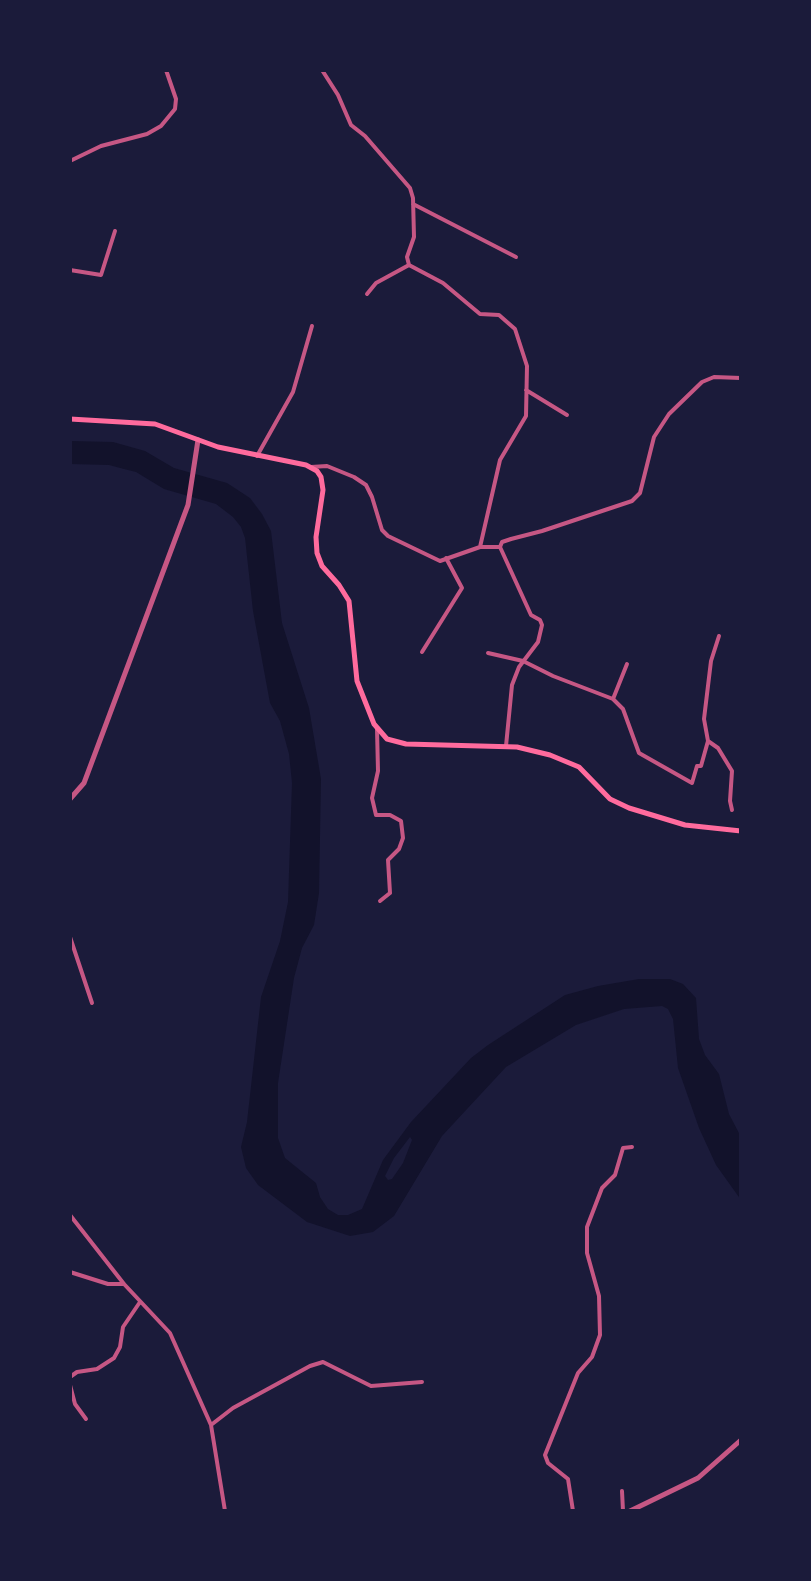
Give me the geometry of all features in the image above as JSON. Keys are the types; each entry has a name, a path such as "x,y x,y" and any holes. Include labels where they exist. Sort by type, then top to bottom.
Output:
{"main road":[{"path":"70,419 155,424 198,440 311,467 321,477 323,490 316,537 317,553 322,566 349,601 357,681 377,729 387,739 398,743 506,746 550,755 579,767 610,799 629,808 677,824 741,831"}],"street":[{"path":"70,161 101,146 147,134 161,126 175,109 176,99 166,70"},
{"path":"322,70 338,95 351,125 365,136 410,188 414,237 407,257 409,265 443,283 480,314 499,315 515,329 527,366 526,416 500,460 480,547"},
{"path":"413,204 516,257"},
{"path":"70,270 101,275 115,231"},
{"path":"367,294 376,283 409,265"},
{"path":"257,456 293,392 312,326"},
{"path":"500,547 502,542 632,501 640,493 654,437 669,414 702,382 714,377 741,378"},
{"path":"526,390 567,415"},
{"path":"70,799 84,783 188,505 198,440"},
{"path":"311,467 327,466 366,485 382,530 435,560 480,547 500,547"},
{"path":"500,547 531,615 542,625 538,642 523,661 509,697 506,746"},
{"path":"422,652 462,588 446,558"},
{"path":"488,653 523,661 613,699 623,709 639,753 692,783 708,741 705,704 711,661 719,636"},
{"path":"613,699 627,664"},
{"path":"377,729 378,771 372,798 376,815 390,815 401,821 403,838 399,849 388,860 390,893 380,901"},
{"path":"708,741 718,748 732,771 732,810"},
{"path":"70,937 92,1003"},
{"path":"573,1511 568,1479 548,1463 545,1455 578,1373 592,1357 600,1335 599,1296 587,1253 587,1227 602,1188 615,1175 623,1148 632,1147"},
{"path":"70,1215 124,1284 170,1333 211,1425 225,1511"},
{"path":"70,1272 108,1284 124,1284"},
{"path":"70,1377 77,1372 97,1369 114,1358 120,1347 123,1327 140,1302"},
{"path":"211,1425 233,1408 323,1362 371,1386 422,1382"},
{"path":"70,1385 75,1404 86,1419"},
{"path":"630,1511 698,1478 741,1440"},
{"path":"622,1491 623,1511"}],"shaded area":[{"path":"70,441 113,442 145,451 174,468 227,483 250,498 271,531 282,623 309,708 321,779 319,893 314,925 302,948 294,978 278,1083 278,1138 285,1158 316,1183 328,1209 338,1215 348,1215 362,1209 383,1160 411,1122 471,1058 488,1045 565,995 639,979 670,979 683,984 696,998 699,1039 705,1055 719,1074 729,1114 741,1137 741,1200 716,1165 699,1128 678,1068 673,1019 668,1009 662,1006 624,1009 576,1025 506,1067 442,1136 394,1216 373,1232 350,1236 307,1222 258,1185 246,1168 241,1147 247,1122 261,997 280,941 288,902 292,783 289,754 280,721 270,703 253,611 245,538 233,517 216,504 164,489 136,472 109,465 70,464","holes":["410,1137 412,1140 403,1163 388,1180 385,1176 394,1158"]}]}
